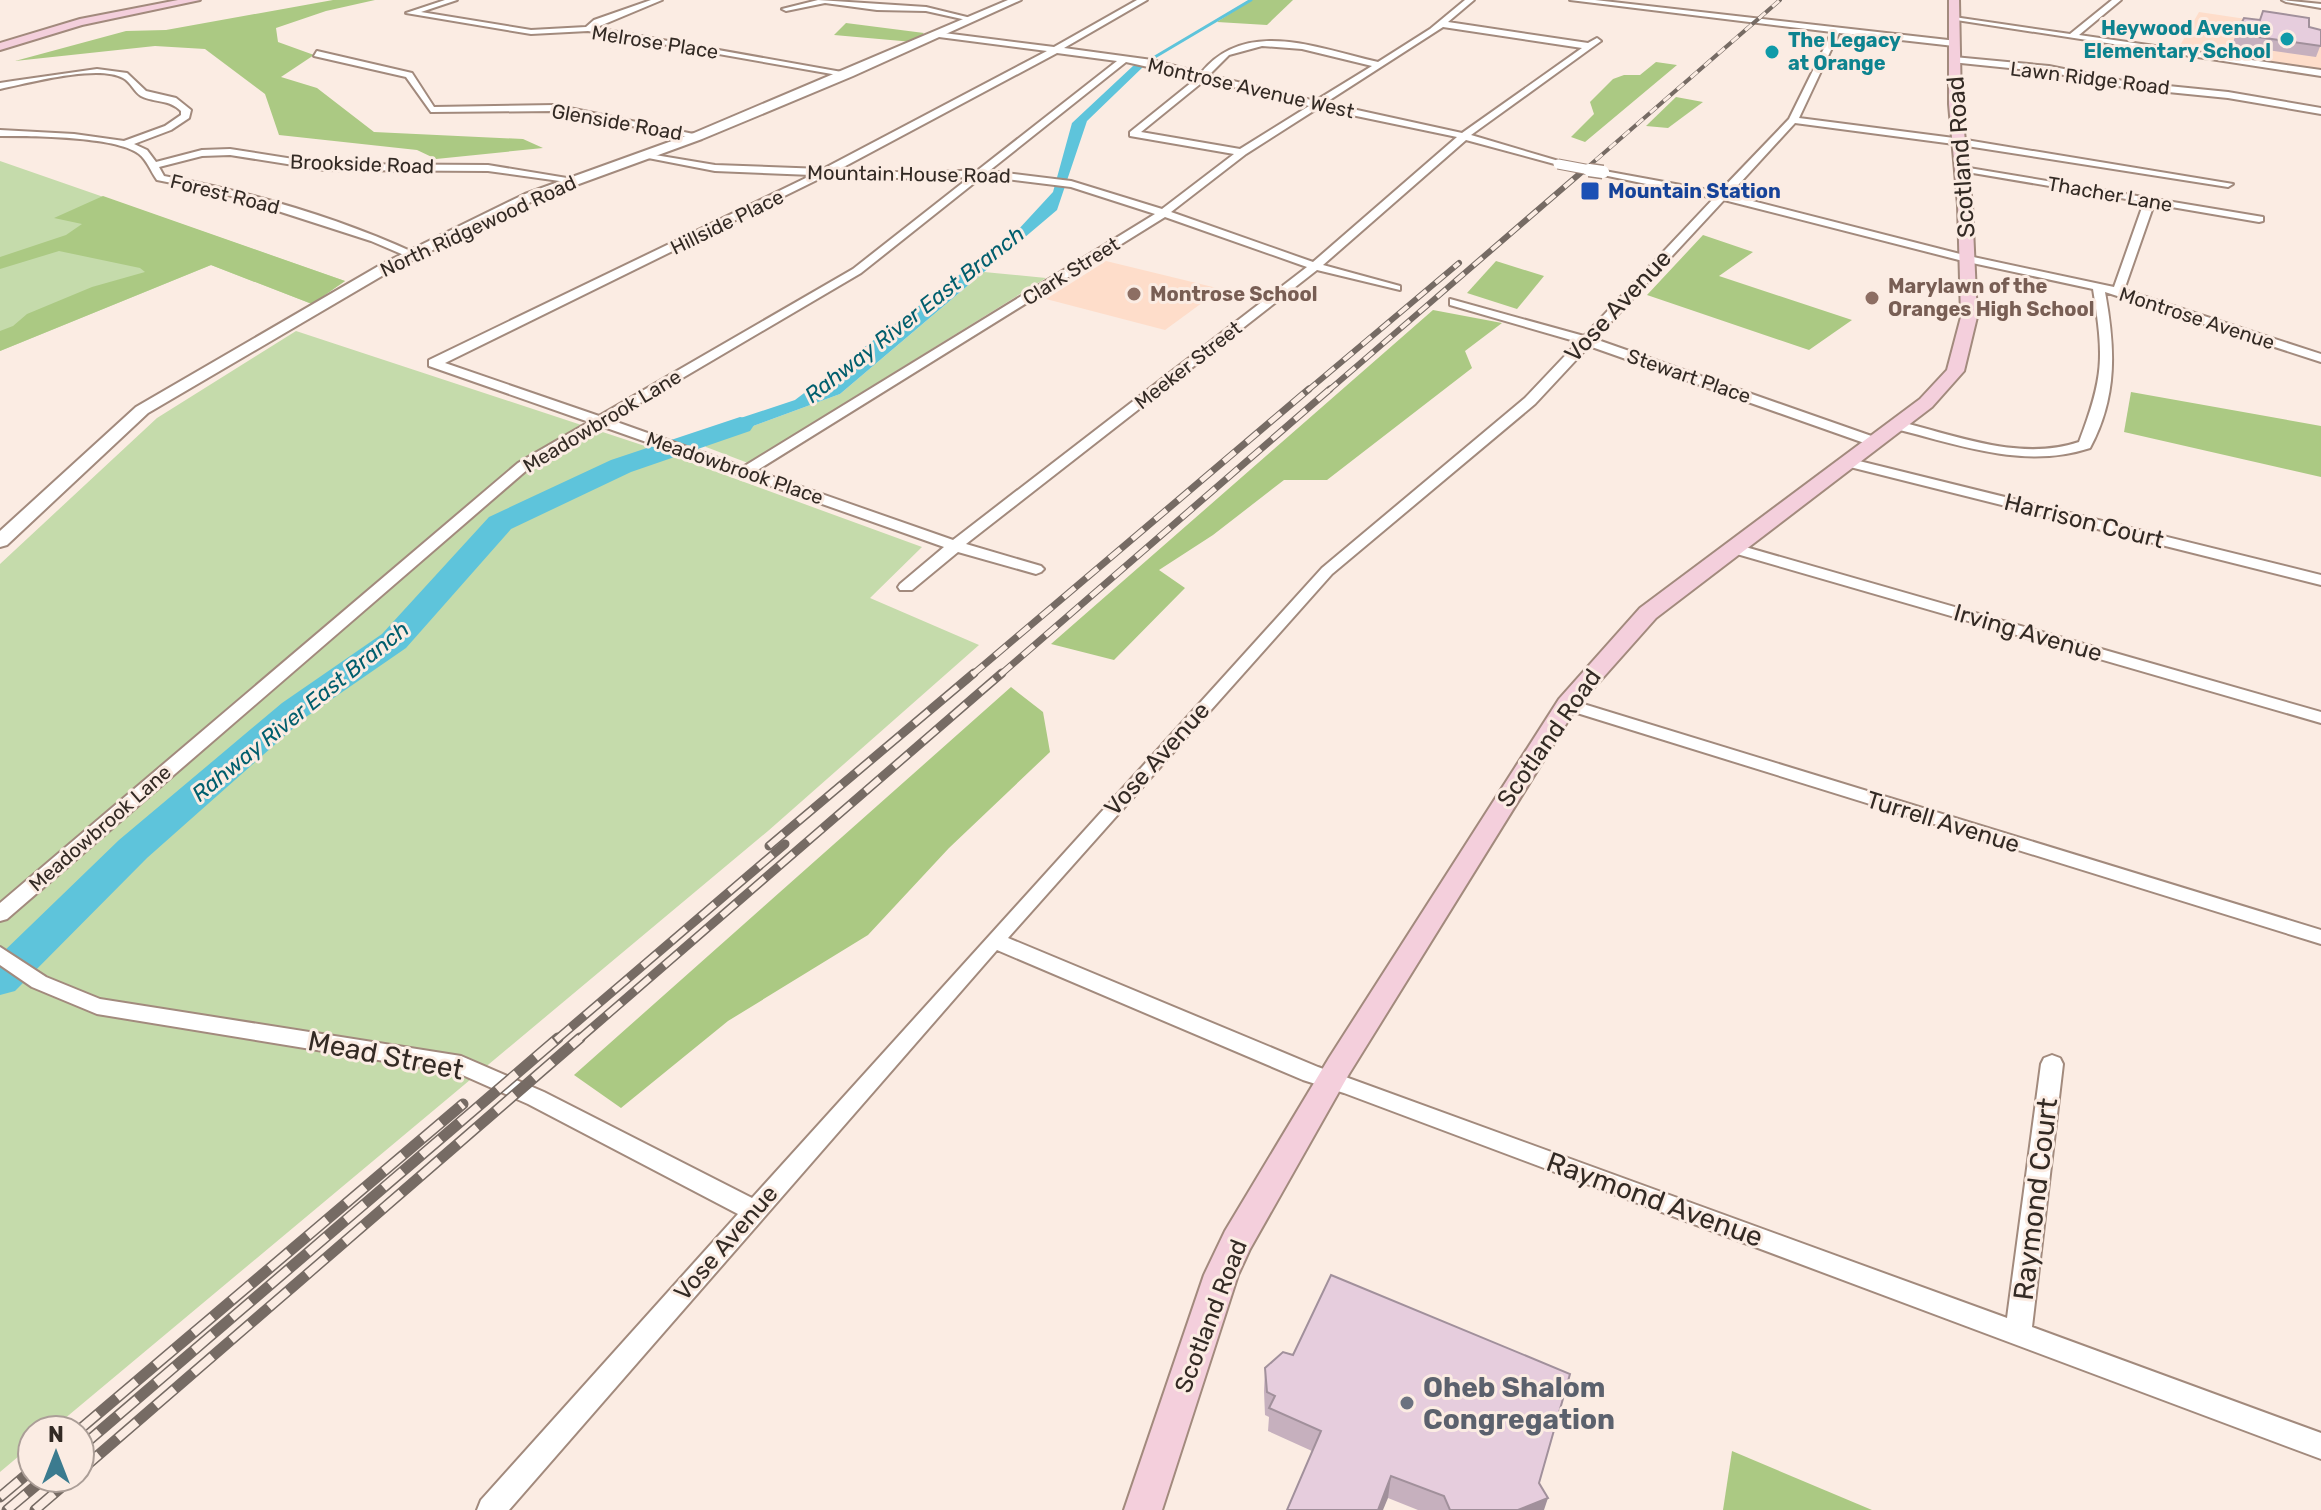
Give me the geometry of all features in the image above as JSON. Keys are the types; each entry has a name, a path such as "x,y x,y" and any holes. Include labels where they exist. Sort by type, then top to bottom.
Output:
{"main road":[{"path":"0,47 80,22 195,0"},
{"name":"Scotland Road","path":"1143,1510 1221,1275 1237,1241 1331,1081 1567,704 1648,613 1897,425 1944,387 1955,371 1969,317 1954,31"}],"street":[{"name":"Melrose Place","path":"453,0 410,13 531,32 588,29 849,74"},
{"path":"649,0 657,0"},
{"path":"588,29 597,22 657,0"},
{"name":"Hillside Place","path":"434,363 828,173 1057,50 1143,0"},
{"name":"Clark Street","path":"745,472 1163,213 1242,152 1442,24 1470,0"},
{"path":"1574,0 1837,29 2071,37 2321,73"},
{"path":"2071,37 2117,0"},
{"path":"2286,0 2321,6"},
{"path":"786,9 825,1 869,8 926,9 971,19"},
{"name":"North Ridgewood Road","path":"1,539 142,410 411,255 530,197 698,136 849,74 1013,1"},
{"name":"Meeker Street","path":"906,587 1315,266 1464,136 1593,43 1442,24"},
{"name":"Vose Avenue","path":"491,1510 994,940 1327,571 1530,401 1793,120 1837,29"},
{"name":"Lawn Ridge Road","path":"1954,31 2049,69 2128,85 2228,95 2321,111"},
{"name":"Montrose Avenue West","path":"939,34 1152,63 1315,104 1464,136 1558,164"},
{"path":"1242,152 1133,134 1204,75 1208,67 1224,53 1257,45 1303,47 1384,62"},
{"name":"Glenside Road","path":"317,54 409,75 431,109 555,108 698,136"},
{"name":"Meadowbrook Lane","path":"0,914 523,466 838,284 1123,60"},
{"path":"0,86 66,74 115,73 126,76 139,91 173,99 186,110 186,116 168,128 126,144 40,132 0,133"},
{"path":"1793,120 2228,184"},
{"name":"Forest Road","path":"126,144 140,149 161,178 224,190 375,239 411,255"},
{"name":"Brookside Road","path":"153,166 202,153 230,152 325,167 488,168 574,180"},
{"name":"Mountain House Road","path":"647,155 705,167 923,176 981,173 1071,184 1315,266 1396,288"},
{"name":"Montrose Avenue","path":"1558,164 1722,196 1968,259 2098,286 2321,358"},
{"name":"Thacher Lane","path":"1961,168 2259,219"},
{"path":"2118,292 2150,200"},
{"path":"1897,425 2027,453 2072,451 2085,445 2107,387 2110,369 2098,286"},
{"name":"Stewart Place","path":"1454,302 1585,340 1875,442"},
{"name":"Meadowbrook Place","path":"434,363 955,546 1036,569"},
{"name":"Harrison Court","path":"1847,462 2321,580"},
{"name":"Irving Avenue","path":"1735,549 2321,718"},
{"name":"Turrell Avenue","path":"1567,704 2321,937"},
{"name":"Raymond Avenue","path":"994,940 1331,1081 2321,1446"},
{"name":"Mead Street","path":"1,954 62,993 130,1013 461,1065 536,1098 755,1211"},
{"name":"Raymond Court","path":"2018,1333 2052,1064"}],"shaded area":[{"path":"2199,12 2321,30 2321,70 2178,49"},
{"name":"Montrose School","path":"1106,261 1221,289 1165,330 1046,299"}],"green space":[{"path":"333,0 375,0 326,11 276,28 278,42 314,55 281,77 317,88 374,132 523,139 543,148 436,159 417,150 279,135 265,94 205,49 155,46 15,61 126,31 166,30"},
{"path":"1251,0 1293,0 1267,25 1217,22"},
{"path":"846,23 924,33 913,42 834,35"},
{"path":"1656,62 1677,65 1585,142 1571,137 1594,114 1590,102 1613,79 1640,75"},
{"path":"1676,97 1703,102 1668,128 1646,126"},
{"path":"0,161 345,281 312,304 211,265 0,351"},
{"path":"103,196 345,281 312,304 211,265 0,351 0,331 13,326 27,314 92,287 145,272 140,268 59,251 0,269 0,257 66,235 82,224 54,218"},
{"path":"1703,235 1753,252 1719,276 1852,320 1809,350 1647,295"},
{"path":"1496,261 1544,276 1517,309 1467,293"},
{"path":"984,272 1046,278 748,463 704,444 840,394"},
{"path":"1433,310 1502,323 1465,351 1472,368 1327,480 1284,480 1213,535 1159,570 1185,588 1114,660 1051,644"},
{"path":"296,331 648,447 922,547 870,598 979,645 768,831 70,1414 16,1414 16,1458 0,1472 0,564 157,418"},
{"path":"2131,392 2321,426 2321,477 2124,432"},
{"path":"1011,687 1043,712 1050,752 949,848 868,935 728,1021 621,1108 574,1075"},
{"path":"1732,1451 1872,1510 1723,1510"}],"water":[{"path":"1133,66 1144,66 1087,121 1057,210 840,394 704,444 683,437 795,400 1017,231 1053,192 1072,123"}],"building":[{"path":"2263,11 2309,18 2309,27 2321,30 2321,46 2236,34 2244,18 2260,20"},
{"name":"Oheb Shalom Congregation","path":"1331,1275 1570,1374 1539,1483 1548,1498 1518,1510 1450,1510 1444,1496 1391,1476 1378,1510 1287,1510 1321,1431 1269,1408 1275,1396 1267,1392 1265,1368 1283,1352 1293,1355"}],"waterway":[{"name":"Rahway River East Branch","path":"1138,67 1251,0"},
{"name":"Rahway River East Branch","path":"0,980 133,849 294,710 394,641 500,523 621,466 740,425"}],"railway":[{"path":"1582,172 1780,0"},
{"path":"1328,391 1584,170"},
{"path":"1307,391 1459,263"},
{"path":"972,675 1309,389"},
{"path":"1000,675 1330,389"},
{"path":"769,846 974,673"},
{"path":"578,1040 1002,673"},
{"path":"556,1040 785,844"},
{"path":"96,1434 558,1038"},
{"path":"96,1457 580,1038"},
{"path":"96,1416 463,1104"},
{"path":"0,1497 16,1484"},
{"path":"7,1510 26,1494"},
{"path":"35,1510 54,1494"}],"place":[{"name":"Heywood Avenue Elementary School","path":"2287,39"},
{"name":"The Legacy at Orange","path":"1772,52"},
{"name":"Mountain Station","path":"1590,191"},
{"name":"Montrose School","path":"1134,294"},
{"name":"Marylawn of the Oranges High School","path":"1872,298"},
{"name":"Oheb Shalom Congregation","path":"1407,1403"}]}
